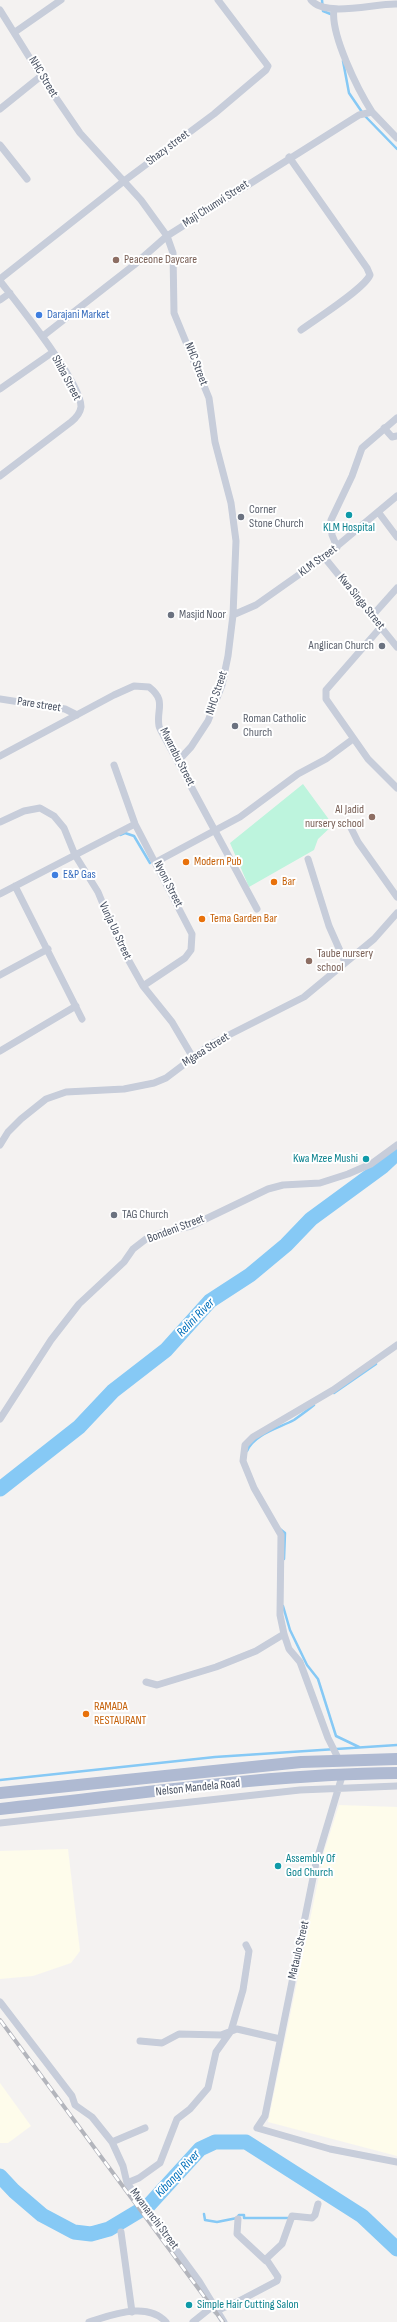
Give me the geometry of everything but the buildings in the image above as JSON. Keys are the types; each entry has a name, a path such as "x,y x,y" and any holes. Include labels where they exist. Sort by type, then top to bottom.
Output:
{"main road":[{"name":"Nelson Mandela Road","path":"0,1793 253,1766 339,1760 397,1759"},
{"name":"Nelson Mandela Road","path":"0,1809 344,1773 397,1773"}],"street":[{"path":"15,32 61,0"},
{"name":"Shazy street","path":"0,280 124,181 214,114 266,70 268,66 218,0"},
{"path":"311,0 323,8 334,9 397,4"},
{"path":"334,9 334,24 338,40 359,90 372,112 397,138"},
{"name":"NHC Street","path":"0,10 41,76 80,133 153,215 167,236 173,253 174,313 208,398 215,442 231,503 236,541 233,615 228,656 222,685 208,721 191,747 178,761"},
{"path":"0,109 41,76"},
{"name":"Maji Chumvi Street","path":"43,336 134,265 167,236 289,157 359,115 372,112"},
{"path":"0,146 27,179"},
{"path":"289,157 363,262 370,275 368,280 356,290 301,330"},
{"name":"Shiba Street","path":"0,280 43,336 79,398 80,414 72,422 0,476"},
{"path":"0,300 10,293"},
{"path":"0,390 52,352"},
{"path":"337,547 332,534 331,520 352,476 362,448 397,418"},
{"path":"384,428 392,437 397,436"},
{"name":"KLM Street","path":"233,615 256,605 324,557 379,513 397,496"},
{"path":"379,513 397,537"},
{"name":"Kwa Singa Street","path":"324,557 397,646"},
{"path":"372,616 397,588"},
{"path":"381,627 326,690 326,699 368,759 397,788"},
{"name":"Mwarabu Street","path":"0,756 134,686 149,687 159,699 161,712 159,726 257,909"},
{"name":"Pare street","path":"0,699 65,709 76,715"},
{"path":"156,862 240,817 298,774 326,759 353,739"},
{"name":"Nyoni Street","path":"114,765 135,824 186,920 192,934 193,941 191,950 185,958 143,986"},
{"name":"Vunja Ua Street","path":"0,822 24,810 40,808 54,816 64,828 75,855 98,892 117,938 143,986 172,1022 192,1056"},
{"path":"348,822 358,842 397,897"},
{"path":"0,894 135,824"},
{"path":"308,859 329,926 345,962"},
{"path":"15,886 82,1019"},
{"name":"Mgasa Street","path":"0,1145 17,1123 46,1099 66,1092 124,1089 154,1084 166,1078 192,1056 211,1044 304,997 374,939 397,912"},
{"path":"0,975 48,949"},
{"path":"0,1051 76,1006"},
{"name":"Bondeni Street","path":"0,1419 51,1340 79,1304 124,1262 133,1249 146,1239 160,1233 191,1226 268,1189 283,1185 320,1183 348,1174 371,1164 397,1145"},
{"path":"339,1760 328,1738 300,1662 289,1649 284,1634 280,1614 279,1583 281,1535 246,1472 243,1461 245,1445 253,1437 333,1390 397,1345"},
{"path":"146,1682 157,1685 216,1667 256,1651 284,1634"},
{"name":"Mataulo Street","path":"344,1773 316,1863 265,2116 257,2128 330,2148 397,2162"},
{"path":"0,1823 229,1797 340,1788 397,1786"},
{"path":"127,2184 160,2164 177,2120 190,2109 208,2088 216,2052 231,2031 243,1990 249,1951 246,1945"},
{"name":"Mwananchi Street","path":"0,2002 72,2096 75,2105 92,2117 112,2142 123,2166 127,2184 199,2281 214,2308 224,2322"},
{"path":"140,2041 162,2043 179,2034 221,2035 231,2031 242,2030 280,2039"},
{"path":"112,2142 145,2128"},
{"path":"266,2261 267,2257 285,2239 292,2216 312,2218 315,2215 318,2204"},
{"path":"193,2322 214,2308 246,2298 277,2281 278,2277 266,2261 237,2234 238,2219"},
{"path":"121,2232 132,2312"},
{"path":"89,2322 132,2312 153,2313 166,2322"}],"shaded area":[{"path":"339,1805 397,1807 397,2156 268,2122 324,1852"},
{"path":"68,1849 80,1951 71,1963 33,1976 0,1979 0,1851"},
{"path":"0,2083 31,2126 8,2143 0,2143"}],"green space":[{"path":"303,784 333,825 318,839 314,850 249,887 230,843"}],"waterway":[{"path":"322,0 323,11 333,15"},
{"path":"343,61 349,93 364,115 397,149"},
{"path":"120,835 125,833 134,836 150,863"},
{"name":"Relini River","path":"0,1489 79,1427 113,1391 166,1350 210,1301 250,1275 286,1245 311,1219 382,1167 397,1153"},
{"path":"334,1393 376,1364"},
{"path":"247,1451 255,1440 294,1420 314,1405"},
{"path":"280,1529 285,1533 284,1559"},
{"path":"283,1606 290,1630 307,1665 318,1679 336,1736 359,1747"},
{"path":"0,1780 215,1757 397,1745"},
{"name":"Kibangu River","path":"0,2176 14,2191 42,2215 74,2232 91,2234 109,2229 149,2205 200,2149 215,2142 246,2142 362,2216 397,2249"},
{"path":"204,2214 205,2220 217,2222 237,2218 239,2215 244,2215 244,2218 290,2218"}],"railway":[{"path":"0,2020 223,2322"}],"place":[{"name":"Peaceone Daycare","path":"116,260"},
{"name":"Darajani Market","path":"39,315"},
{"name":"KLM Hospital","path":"349,515"},
{"name":"Corner Stone Church","path":"241,517"},
{"name":"Masjid Noor","path":"171,615"},
{"name":"Anglican Church","path":"382,646"},
{"name":"Roman Catholic Church","path":"235,726"},
{"name":"Al Jadid nursery school","path":"372,817"},
{"name":"Modern Pub","path":"186,862"},
{"name":"E&P Gas","path":"55,875"},
{"name":"Bar","path":"274,882"},
{"name":"Tema Garden Bar","path":"202,919"},
{"name":"Taube nursery school","path":"309,961"},
{"name":"Kwa Mzee Mushi","path":"366,1159"},
{"name":"TAG Church","path":"114,1215"},
{"name":"RAMADA RESTAURANT","path":"86,1714"},
{"name":"Assembly Of God Church","path":"278,1866"},
{"name":"Simple Hair Cutting Salon","path":"189,2305"}]}
